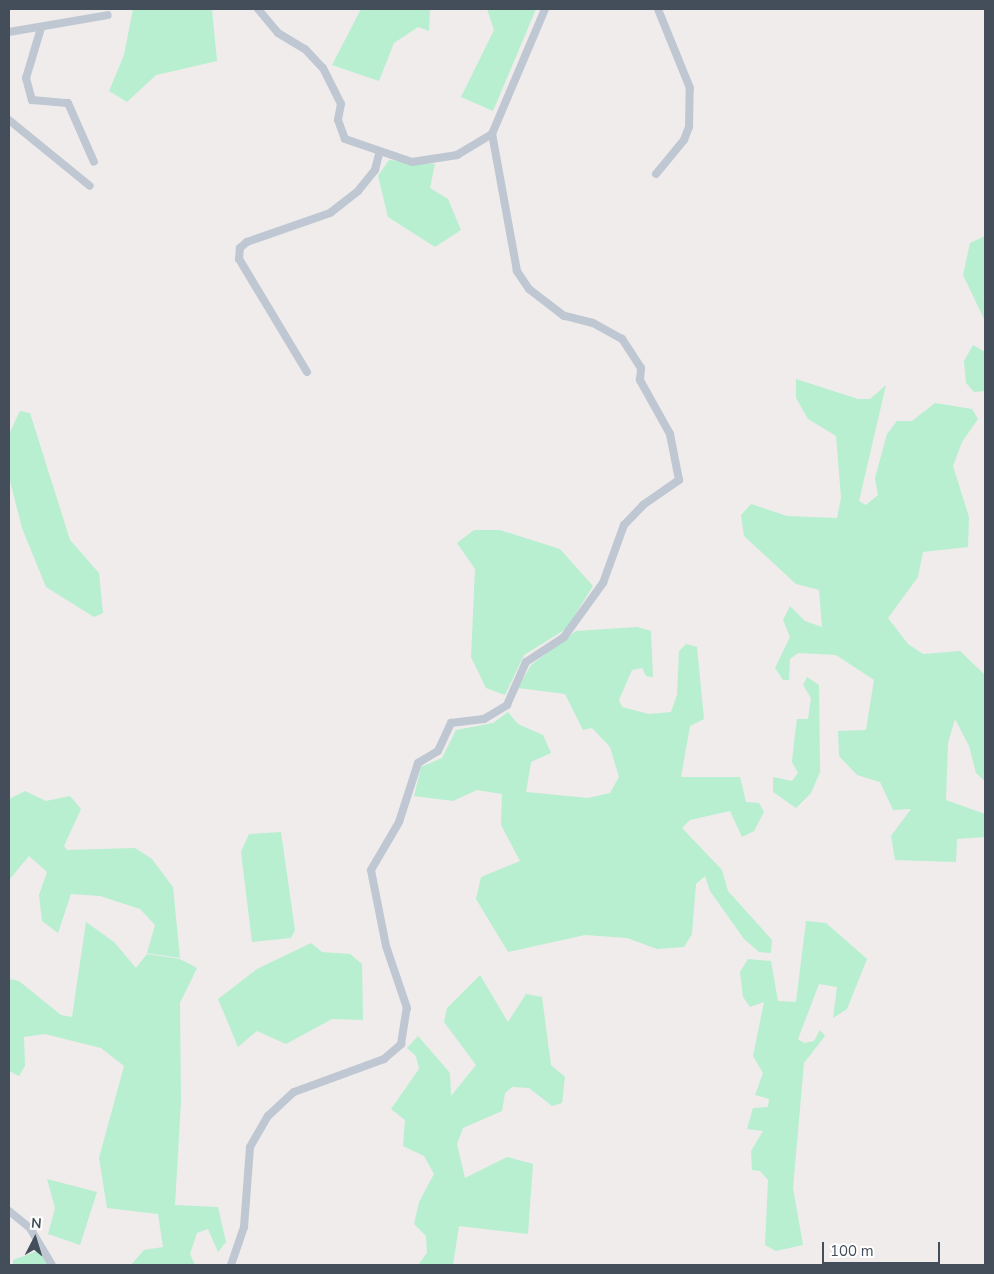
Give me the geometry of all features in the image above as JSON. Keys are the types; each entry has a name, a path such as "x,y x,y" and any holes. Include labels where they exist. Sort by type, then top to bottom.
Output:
{"street":[{"path":"258,9 278,33 304,49 323,68 341,104 338,120 345,139 379,154 412,162 429,162 457,155 492,134"},
{"path":"231,1265 244,1227 250,1147 268,1116 294,1092 384,1059 401,1044 408,1008 386,946 371,870 399,822 418,763 438,751 451,724 484,719 507,705 526,662 564,637 603,583 624,525 643,505 679,480 670,434 640,380 641,368 622,339 593,323 564,316 529,289 517,271 492,134 545,9"},
{"path":"656,174 684,140 689,127 690,88 658,9"},
{"path":"9,32 41,28 108,14"},
{"path":"41,28 26,78 32,100 68,103 94,162"},
{"path":"9,120 90,186"},
{"path":"307,372 239,259 240,248 246,242 330,213 364,184 375,170 379,154"},
{"path":"9,1211 30,1228 52,1265"}],"green space":[{"path":"133,9 212,9 217,61 156,75 127,102 109,91 124,55"},
{"path":"361,9 430,9 429,31 418,27 394,43 379,81 332,65"},
{"path":"487,9 536,9 493,111 461,97 494,30"},
{"path":"389,160 435,164 430,188 448,199 461,230 435,247 388,217 378,176"},
{"path":"985,236 985,321 963,275 970,243"},
{"path":"973,345 985,352 985,391 974,392 966,383 964,361"},
{"path":"796,379 858,399 870,399 886,385 859,501 866,505 878,495 875,478 887,434 897,421 912,421 935,403 972,409 978,419 962,442 953,466 969,517 968,547 923,552 918,577 888,618 908,644 923,654 960,651 985,675 985,781 976,773 969,746 955,719 948,743 946,800 985,814 985,837 957,839 956,862 895,860 891,836 911,809 893,810 880,782 857,775 839,756 838,731 866,730 874,680 836,655 798,653 790,659 789,680 783,680 775,668 790,637 783,620 790,606 805,621 822,627 819,590 796,584 744,536 741,515 751,504 787,516 837,518 841,498 836,436 808,419 796,398"},
{"path":"20,411 30,413 70,540 99,573 103,613 94,617 46,587 22,528 9,477 9,434"},
{"path":"474,530 500,530 560,549 593,586 566,629 524,655 505,695 486,688 471,657 475,569 457,543"},
{"path":"637,627 651,631 653,677 646,676 642,668 632,670 619,700 622,707 649,714 671,712 677,695 679,651 686,644 697,647 704,719 690,726 681,777 740,777 746,802 759,803 764,812 754,831 742,837 730,811 690,820 682,828 722,870 728,891 772,940 771,953 759,952 744,939 710,891 705,876 696,884 692,934 684,947 657,949 627,938 585,935 508,952 476,899 481,877 520,861 501,825 502,794 477,790 453,801 414,796 421,767 442,758 456,730 493,723 508,712 518,724 543,735 551,753 531,762 526,792 588,798 610,793 619,777 610,747 592,728 583,730 565,694 518,688 531,665 576,631"},
{"path":"807,677 819,685 820,772 811,793 796,808 773,792 773,777 792,781 798,773 792,762 797,719 808,719 811,698 803,685"},
{"path":"25,791 46,801 70,796 81,809 64,846 67,850 135,848 152,859 173,887 180,958 147,953 155,925 140,909 100,896 71,894 58,933 42,921 39,895 47,872 29,856 9,880 9,799"},
{"path":"281,832 295,930 291,938 252,942 241,852 249,834"},
{"path":"806,921 826,923 867,959 847,1009 833,1018 837,987 819,984 798,1039 804,1043 814,1041 820,1030 825,1036 804,1063 793,1188 803,1245 776,1251 765,1245 768,1180 760,1171 752,1170 751,1151 763,1131 747,1129 753,1108 768,1107 769,1099 755,1095 763,1073 753,1056 764,1002 750,1007 743,997 740,972 748,959 771,961 778,1001 796,1002"},
{"path":"86,922 114,942 136,968 147,954 180,959 197,968 180,1003 181,1101 175,1205 218,1207 226,1242 218,1252 208,1229 197,1233 190,1254 195,1265 131,1265 144,1250 163,1247 158,1214 107,1208 99,1158 124,1066 101,1048 45,1034 24,1037 25,1066 19,1076 9,1071 9,979 19,981 61,1015 72,1017"},
{"path":"311,943 322,952 350,954 362,964 363,1020 332,1019 286,1044 257,1031 238,1047 218,999 257,969"},
{"path":"480,975 508,1022 526,994 542,997 551,1065 565,1077 562,1103 552,1106 529,1088 512,1087 505,1093 502,1111 463,1128 457,1144 465,1178 507,1157 533,1164 528,1234 459,1226 453,1265 418,1265 427,1253 426,1236 414,1224 419,1202 434,1174 424,1156 403,1146 405,1120 391,1109 419,1069 416,1056 407,1048 418,1036 450,1073 451,1096 476,1065 444,1022 447,1008"},
{"path":"47,1179 97,1192 80,1245 48,1234 55,1208"},
{"path":"40,1250 50,1265 13,1265 13,1260"}]}
